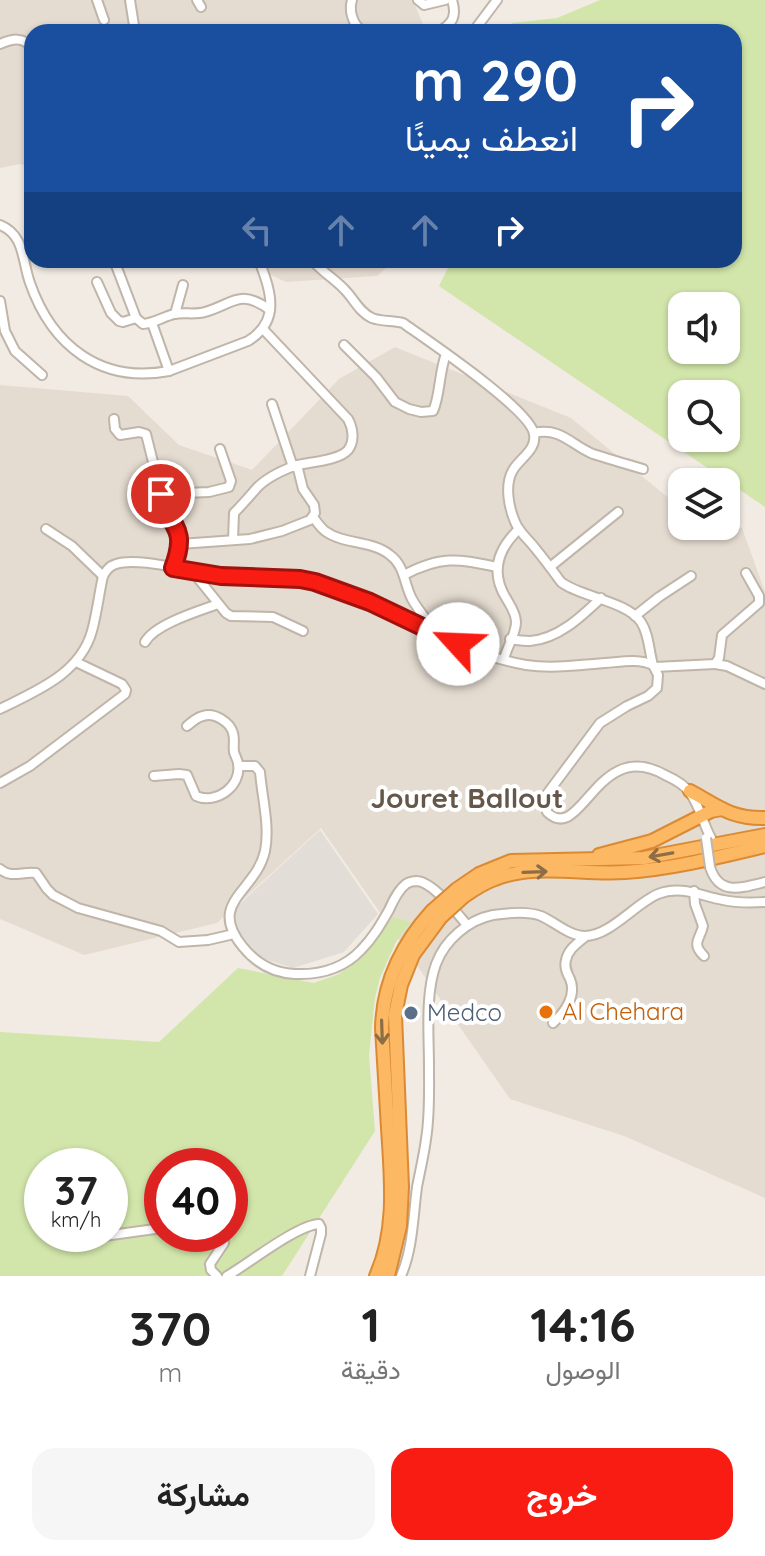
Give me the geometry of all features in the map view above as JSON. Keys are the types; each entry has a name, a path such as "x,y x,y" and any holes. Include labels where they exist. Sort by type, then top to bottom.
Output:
{"highway":[{"path":"690,791 743,818 765,818"},
{"path":"585,860 652,841 722,809"},
{"path":"376,1276 388,1238 392,1173 382,1011 390,979 412,935 479,874 511,861 644,858 765,835"},
{"path":"460,893 494,879 528,871 626,872 765,849"},
{"path":"388,1276 400,1226 402,1187 395,1015 401,985 413,955 437,914"}],"street":[{"path":"97,0 104,20"},
{"path":"130,0 134,24"},
{"path":"352,0 349,8 355,24"},
{"path":"418,0 424,5 445,0"},
{"path":"450,24 455,9 452,0"},
{"path":"479,24 497,0"},
{"path":"0,44 24,40"},
{"path":"0,225 13,232 19,241 24,262"},
{"path":"25,268 33,292 66,343 93,363 124,373 169,371 248,341 263,329 270,310 271,295 262,268"},
{"path":"117,268 136,318 143,324 175,314 206,312 242,299 258,302 270,310"},
{"path":"319,268 343,287 368,316 403,323 521,413 534,433 532,447 509,478 508,493 519,529 567,587 601,598 635,616 643,626 659,680 655,691 600,723 547,794 547,812 558,820 564,819 573,814 608,775 628,766 646,767 661,772 690,791 708,835 716,880 728,887 746,887 765,880"},
{"path":"97,282 115,317 123,322 136,318"},
{"path":"175,314 183,285"},
{"path":"0,301 5,331 15,351 42,375"},
{"path":"152,323 169,371"},
{"path":"233,540 235,511 263,483 295,466 337,456 347,451 352,443 351,424 263,329"},
{"path":"344,345 376,377 395,402 424,413 436,407 439,378 446,354"},
{"path":"272,404 303,489 314,505 313,517 323,530 333,536 388,553 395,559 414,602 438,635"},
{"path":"114,419 115,429 120,435 146,434 161,494"},
{"path":"534,433 545,431 562,435 593,454 643,469"},
{"path":"173,568 180,544 174,522 157,497 161,494 209,492 229,487 231,481 220,449"},
{"path":"550,567 618,512"},
{"path":"180,544 266,536 313,517"},
{"path":"46,529 72,546 103,576"},
{"path":"504,659 516,617 499,585 497,567 505,546 519,529"},
{"path":"404,575 425,564 444,560 497,567"},
{"path":"0,709 44,688 76,662 91,634 103,576 108,568 128,562 221,576 315,582 370,602 458,644 522,664 642,661 654,666 715,664 727,666 765,684"},
{"path":"193,572 231,616 273,617 303,631"},
{"path":"715,664 719,658 722,635 759,603 759,596 746,573"},
{"path":"635,616 691,576"},
{"path":"510,639 531,641 559,632 601,598"},
{"path":"145,642 167,625 218,604"},
{"path":"0,783 30,766 125,694 122,684 76,662"},
{"path":"154,776 187,775 196,796 204,799 232,787 239,766 233,731 223,720 207,714 187,726"},
{"path":"239,766 255,766 260,772 265,852 253,877 238,895 229,917 234,934 254,959 282,974 322,973 338,967 360,952 405,885 417,881 438,893 467,925"},
{"path":"0,869 11,875 36,873 53,895 78,908 161,931 179,942 234,934"},
{"path":"553,1023 563,1013 572,996 572,983 566,970 571,949 586,936 618,922 658,894 694,891 733,902 765,902"},
{"path":"694,891 703,926 697,946 704,956"},
{"path":"401,1276 409,1251 426,1140 431,982 444,949 467,925 491,915 532,914 586,936"},
{"path":"227,1276 296,1232 319,1224 321,1234 310,1276"},
{"path":"217,1276 210,1264 218,1252"}],"shaded area":[{"path":"0,0 413,0 423,24 24,24 24,165 0,168"},
{"path":"255,268 386,268 377,276 286,282"},
{"path":"395,347 571,418 668,498 668,540 740,540 742,528 765,592 765,1198 624,1136 510,1099 321,828 217,923 84,955 0,919 0,385 128,396 179,445 252,470 339,379"},
{"path":"320,830 378,914 344,952 293,968 255,956 230,921 231,912"}],"green space":[{"path":"600,0 765,0 765,507 740,490 740,468 707,468 684,452 740,452 740,380 668,380 668,441 439,286 448,268 742,268 742,24 512,24 557,18"},
{"path":"393,917 411,922 396,942 375,998 369,1055 375,1131 282,1276 0,1276 0,1032 159,1042 238,968 314,983 339,974 363,956"}],"place":[{"name":"Al Chehara","path":"546,1012"},
{"name":"Medco","path":"411,1013"}],"district":[{"name":"Jouret Ballout","path":"467,798"}],"route":[{"path":"161,494 157,497 174,522 180,544 173,568 221,576 315,582 370,602 458,644"}]}
